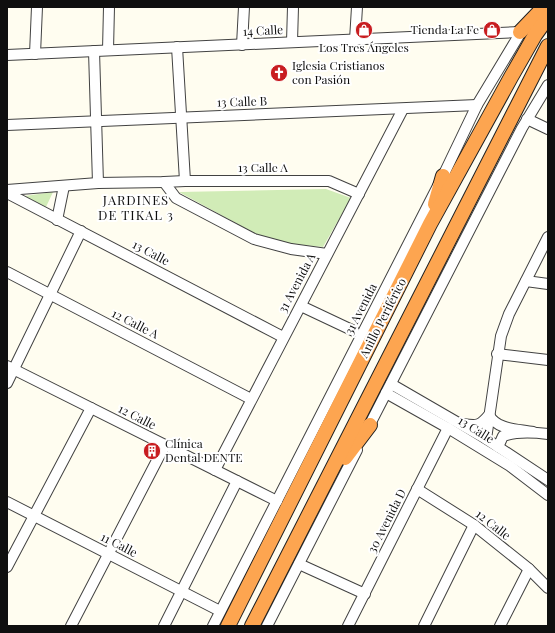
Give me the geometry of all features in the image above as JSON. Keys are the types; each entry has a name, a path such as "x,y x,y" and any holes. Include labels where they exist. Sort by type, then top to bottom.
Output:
{"highway":[{"path":"520,32 536,8"},
{"name":"Anillo Periférico","path":"228,626 430,224 511,77 548,17"},
{"name":"Anillo Periférico","path":"252,626 548,46"},
{"path":"430,224 443,176"},
{"path":"324,485 370,425"}],"street":[{"path":"35,54 37,7"},
{"path":"108,50 109,7"},
{"path":"242,45 244,7"},
{"path":"292,42 293,7"},
{"path":"355,40 357,7"},
{"name":"14 Calle","path":"7,55 520,32"},
{"name":"31 Avenida","path":"213,626 278,501 478,105 520,32"},
{"path":"177,47 185,181"},
{"path":"94,51 98,183"},
{"path":"267,626 527,119 548,85"},
{"name":"13 Calle B","path":"7,125 478,105"},
{"name":"31 Avenida A","path":"215,470 403,109"},
{"path":"527,119 548,129"},
{"name":"13 Calle A","path":"7,190 98,183 185,181 329,181 359,194"},
{"path":"164,182 176,198 254,239 291,249 328,254"},
{"path":"57,220 64,186"},
{"name":"13 Calle","path":"7,193 283,337"},
{"path":"7,383 10,368 50,295 81,231"},
{"path":"486,439 497,354 501,336 509,314 548,237"},
{"name":"12 Calle A","path":"7,272 251,399"},
{"path":"526,281 548,284"},
{"path":"300,306 354,331"},
{"path":"497,354 548,360"},
{"name":"12 Calle","path":"10,368 278,501"},
{"name":"13 Calle","path":"388,389 460,424 486,439 548,480"},
{"name":"13 Calle","path":"388,389 510,466 548,495"},
{"path":"7,567 91,408"},
{"path":"460,424 476,426 482,423 489,415"},
{"path":"489,415 492,421 498,425 548,434"},
{"name":"30 Avenida D","path":"348,626 448,428"},
{"path":"498,447 503,436 511,433 533,432"},
{"path":"71,626 165,445"},
{"path":"164,626 237,481"},
{"name":"12 Calle","path":"417,489 474,525 529,569 548,588"},
{"name":"11 Calle","path":"7,502 220,612"},
{"path":"424,626 474,525"},
{"path":"299,564 365,594"},
{"path":"500,626 529,569"}],"green space":[{"path":"326,189 351,198 323,247 292,244 256,234 179,192"},
{"path":"53,192 46,207 25,196"}],"place":[{"name":"Los Tres Ángeles","path":"364,30"},
{"name":"Tienda La Fe","path":"492,30"},
{"name":"Iglesia Cristianos con Pasión","path":"279,73"},
{"name":"Clínica Dental DENTE","path":"152,451"}],"district":[{"name":"JARDINES DE TIKAL 3","path":"136,208"}]}
